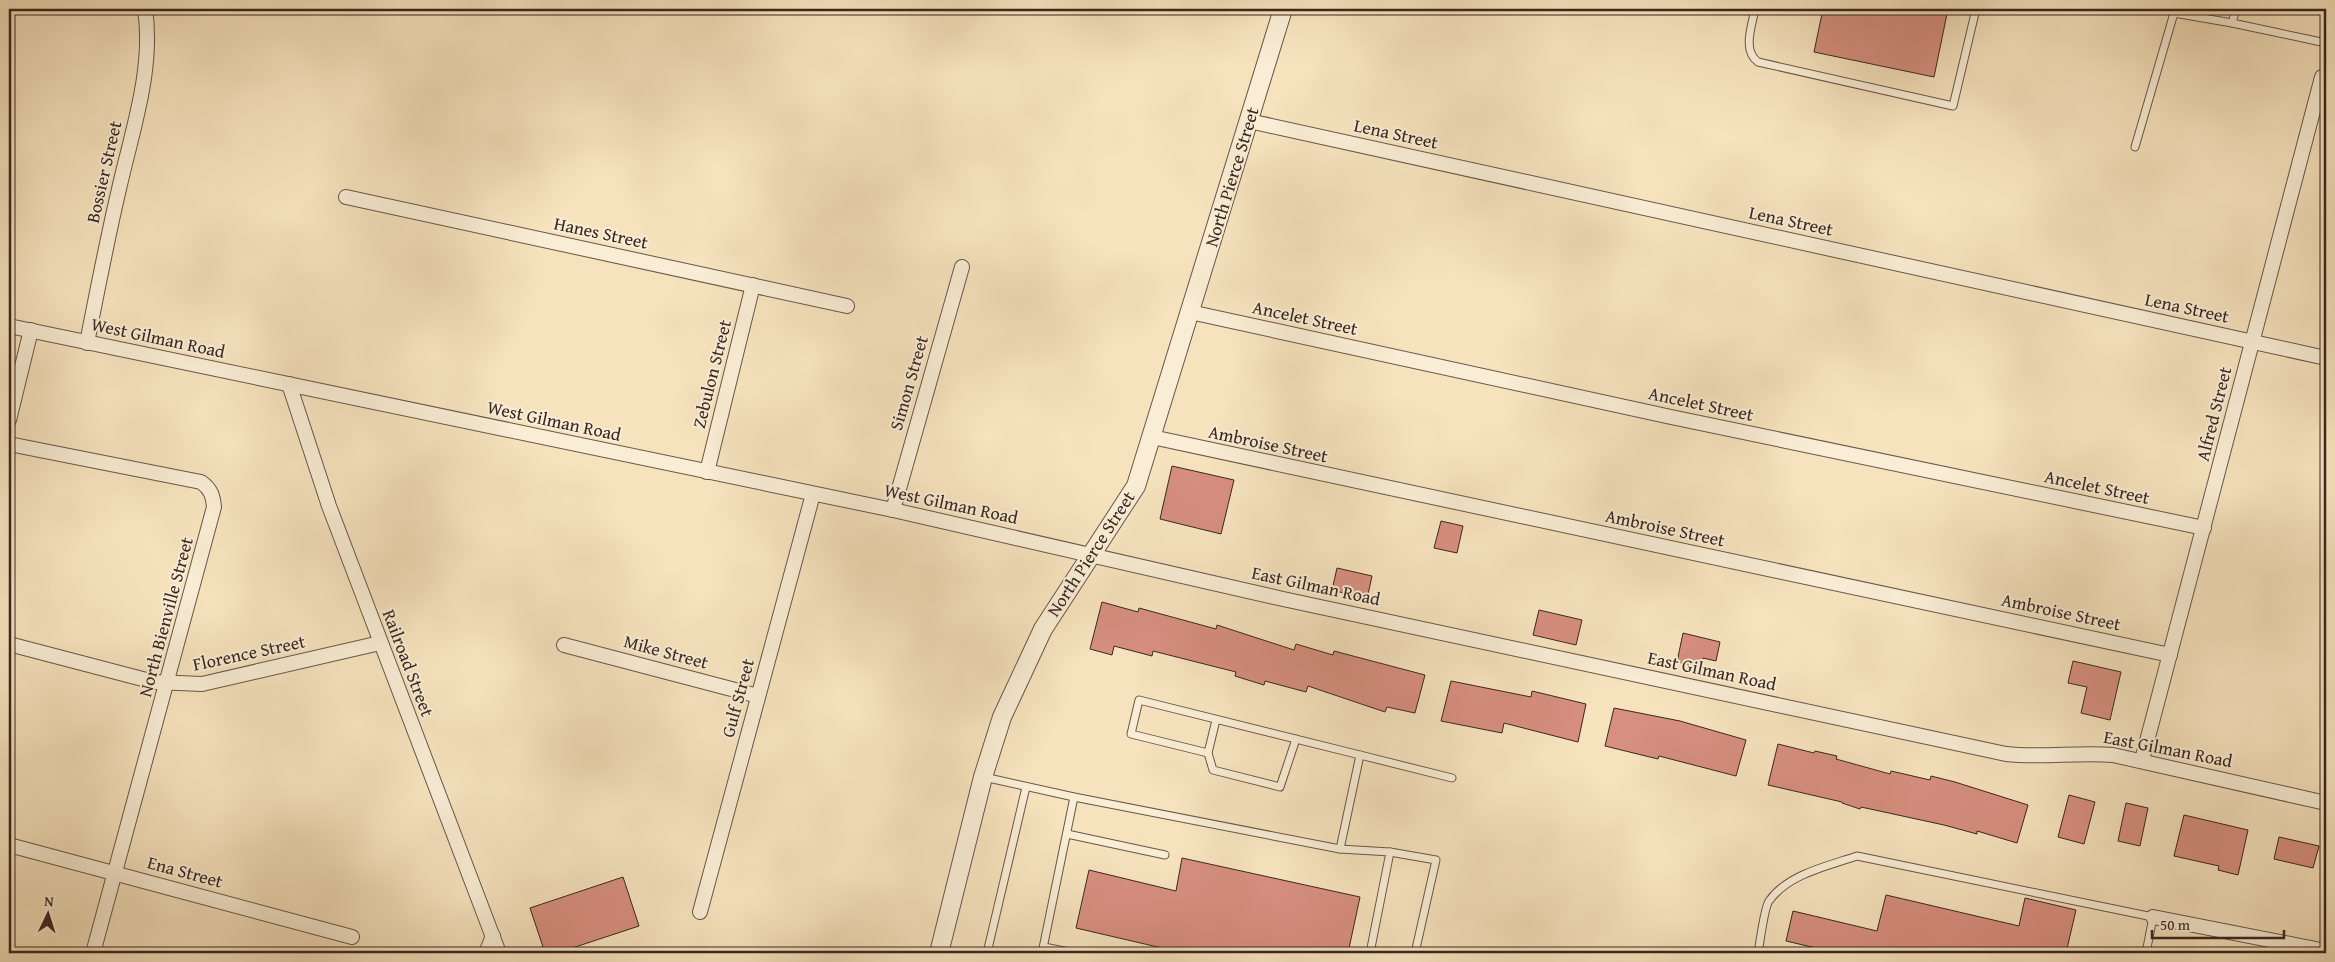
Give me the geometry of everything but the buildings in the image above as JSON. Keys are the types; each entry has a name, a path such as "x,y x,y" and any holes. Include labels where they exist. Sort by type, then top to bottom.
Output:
{"street":[{"name":"Bossier Street","path":"87,343 112,219 142,88 148,26 145,9"},
{"name":"North Pierce Street","path":"939,953 983,777 1002,717 1021,672 1043,629 1136,486 1283,9"},
{"name":"Alfred Street","path":"2142,760 2322,76"},
{"name":"Lena Street","path":"1248,121 2326,358"},
{"name":"Hanes Street","path":"346,197 847,306"},
{"name":"Simon Street","path":"892,510 962,267"},
{"name":"Zebulon Street","path":"707,472 753,285"},
{"name":"Ancelet Street","path":"1190,312 1671,417 2204,528"},
{"name":"West Gilman Road","path":"9,326 892,510 1092,554"},
{"path":"9,420 31,330"},
{"name":"Railroad Street","path":"289,384 329,506 499,953"},
{"name":"Ambroise Street","path":"1152,437 2170,655"},
{"name":"North Bienville Street","path":"9,444 201,482 211,491 214,507 93,953"},
{"name":"Gulf Street","path":"700,912 813,494"},
{"name":"East Gilman Road","path":"1092,554 1283,599 2006,754 2043,757 2094,753 2142,760 2326,803"},
{"name":"Florence Street","path":"9,644 167,684 202,684 380,643"},
{"name":"Mike Street","path":"564,645 758,696"},
{"name":"Ena Street","path":"9,845 352,936"},
{"path":"2153,917 2326,951"},
{"path":"486,953 493,936"}],"lane":[{"path":"1755,9 1748,50 1751,56 1758,62 1953,106 1976,9"},
{"path":"2232,24 2236,9"},
{"path":"2136,147 2174,13 2326,43"},
{"path":"1208,753 1131,734 1139,700 1452,778"},
{"path":"1216,720 1208,753 1213,770 1280,787 1296,739"},
{"path":"1340,850 1360,755"},
{"path":"983,777 1340,850 1390,852 1436,860 1415,953"},
{"path":"987,953 1026,787"},
{"path":"1074,797 1043,950 1074,953"},
{"path":"1067,834 1165,855"},
{"path":"1370,953 1390,852"},
{"path":"1758,953 1768,902 1788,883 1811,871 1857,856 2153,917 2146,953"}]}
